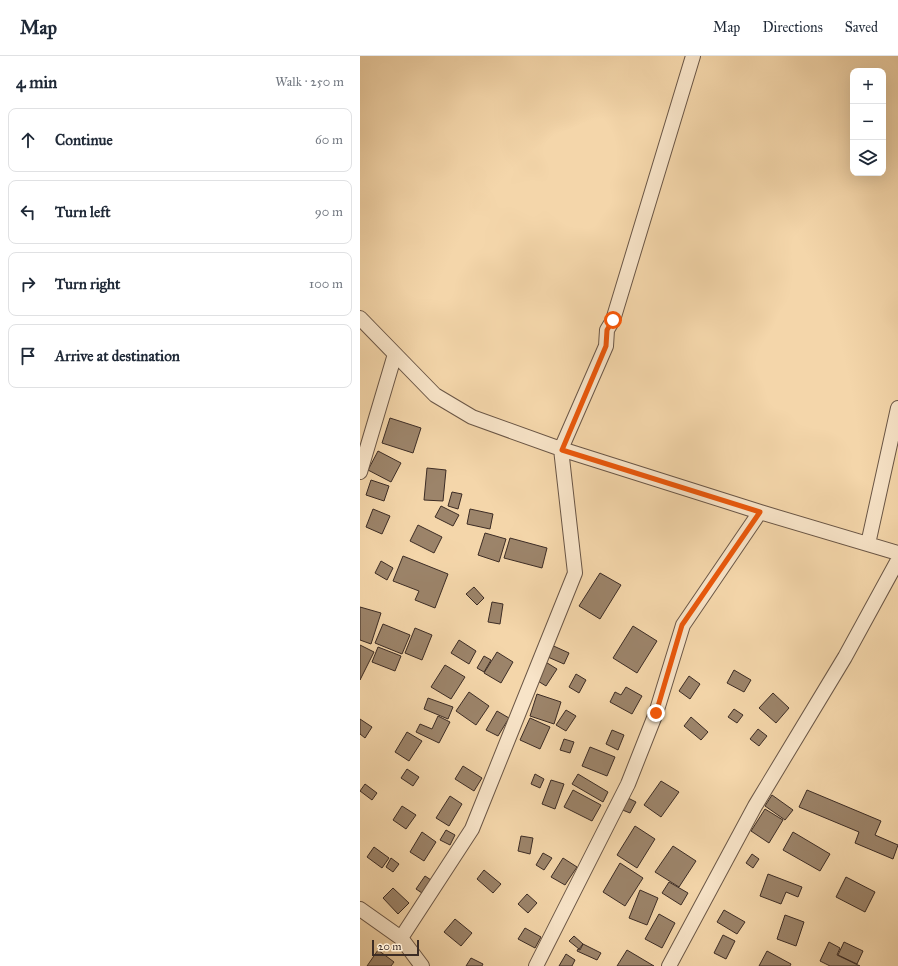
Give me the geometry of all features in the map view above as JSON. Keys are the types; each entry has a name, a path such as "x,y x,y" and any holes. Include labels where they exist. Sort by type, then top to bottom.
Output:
{"street":[{"path":"401,938 472,829 574,573 562,450 606,346 607,330 613,320 693,56"},
{"path":"360,318 435,395 472,417 562,450 760,512 898,553"},
{"path":"360,472 395,354"},
{"path":"868,544 898,408"},
{"path":"536,966 628,784 656,713 682,625 760,512"},
{"path":"669,966 755,806 845,657 898,560"},
{"path":"360,909 401,938 422,966"}],"building":[{"path":"390,418 421,428 413,453 382,443"},
{"path":"378,451 401,463 391,482 368,470"},
{"path":"427,468 446,470 443,501 424,500"},
{"path":"371,480 389,486 384,501 366,495"},
{"path":"452,492 462,494 458,509 448,506"},
{"path":"441,506 459,515 453,526 435,517"},
{"path":"373,509 390,516 382,534 366,527"},
{"path":"470,509 493,514 490,529 467,524"},
{"path":"418,525 442,537 434,553 410,541"},
{"path":"485,533 506,539 499,562 478,555"},
{"path":"510,538 547,548 542,568 504,558"},
{"path":"403,556 448,574 435,608 415,600 419,591 393,581"},
{"path":"381,561 393,568 387,580 375,573"},
{"path":"600,573 621,585 600,619 579,606"},
{"path":"474,587 484,598 477,605 466,594"},
{"path":"492,602 503,604 500,624 488,622"},
{"path":"360,607 381,613 371,644 360,640"},
{"path":"383,624 410,635 402,654 375,643"},
{"path":"633,626 657,641 637,673 613,658"},
{"path":"415,628 432,635 422,660 405,653"},
{"path":"459,640 476,651 469,664 451,653"},
{"path":"547,643 569,653 564,664 541,654"},
{"path":"360,645 374,652 360,680"},
{"path":"378,647 401,656 395,671 372,662"},
{"path":"497,652 513,662 501,683 484,673"},
{"path":"484,656 491,660 484,672 477,668"},
{"path":"544,661 557,669 546,686 533,678"},
{"path":"445,665 465,677 451,699 431,687"},
{"path":"734,670 751,680 744,692 727,683"},
{"path":"576,674 586,680 579,693 569,687"},
{"path":"689,676 700,684 690,699 679,691"},
{"path":"626,687 642,696 632,714 610,702 615,692 621,695"},
{"path":"469,692 489,706 476,725 456,711"},
{"path":"773,693 789,708 776,723 759,708"},
{"path":"537,694 561,702 554,724 530,716"},
{"path":"428,698 453,707 448,719 424,709"},
{"path":"734,709 743,715 737,723 728,717"},
{"path":"566,710 576,716 566,731 556,725"},
{"path":"497,711 509,718 498,736 486,730"},
{"path":"438,716 450,722 439,743 416,732 420,724 432,729"},
{"path":"691,717 708,732 701,740 684,726"},
{"path":"530,718 550,727 540,749 520,740"},
{"path":"360,719 372,727 365,738 360,734"},
{"path":"758,729 767,736 759,746 750,739"},
{"path":"612,730 624,735 618,750 606,744"},
{"path":"407,732 422,741 409,761 395,752"},
{"path":"564,739 574,742 570,753 560,750"},
{"path":"590,747 615,757 607,776 582,766"},
{"path":"463,766 482,778 474,791 455,779"},
{"path":"407,769 419,777 413,786 401,778"},
{"path":"535,774 544,779 540,788 531,784"},
{"path":"578,774 608,792 603,802 572,784"},
{"path":"551,780 564,784 555,809 542,804"},
{"path":"661,781 679,792 661,817 644,805"},
{"path":"365,784 377,793 372,800 360,791"},
{"path":"573,790 601,805 592,821 564,807"},
{"path":"807,790 881,821 875,835 898,845 893,859 855,843 859,832 799,807"},
{"path":"772,795 793,810 785,820 765,806"},
{"path":"450,796 462,804 449,826 436,818"},
{"path":"626,797 636,802 630,813 620,809"},
{"path":"402,806 416,815 406,829 393,820"},
{"path":"765,809 783,820 769,843 751,831"},
{"path":"635,826 655,839 637,868 617,855"},
{"path":"446,830 455,835 450,845 440,840"},
{"path":"422,832 436,842 424,861 410,852"},
{"path":"793,832 830,854 820,871 783,850"},
{"path":"521,836 533,838 530,854 518,851"},
{"path":"673,846 696,861 679,887 655,872"},
{"path":"374,847 389,858 382,868 367,857"},
{"path":"543,853 552,858 544,870 536,865"},
{"path":"752,854 759,859 753,868 746,863"},
{"path":"391,858 399,864 393,872 386,867"},
{"path":"563,858 577,867 565,885 551,877"},
{"path":"620,863 643,878 625,906 603,892"},
{"path":"484,870 501,884 493,893 477,879"},
{"path":"768,874 802,887 798,897 786,892 781,904 760,896"},
{"path":"425,876 431,880 422,893 416,889"},
{"path":"846,877 875,892 865,912 836,897"},
{"path":"669,882 688,893 681,905 662,893"},
{"path":"393,888 409,903 398,914 383,898"},
{"path":"640,890 658,898 647,925 629,918"},
{"path":"527,894 537,903 528,913 518,904"},
{"path":"724,910 745,922 737,934 717,922"},
{"path":"659,914 675,923 662,948 645,939"},
{"path":"785,915 804,922 796,946 777,939"},
{"path":"455,919 472,933 461,946 444,932"},
{"path":"525,928 541,937 535,948 518,939"},
{"path":"723,935 735,941 726,959 714,953"},
{"path":"574,936 583,944 579,949 569,941"},
{"path":"829,942 840,948 837,955 860,966 830,966 820,961"},
{"path":"844,942 863,951 857,964 838,955"},
{"path":"583,944 601,953 597,960 577,951 578,949 580,950"},
{"path":"378,950 394,962 391,966 367,966"},
{"path":"627,950 654,966 617,966"},
{"path":"767,951 791,964 790,966 759,966"},
{"path":"566,954 575,960 572,966 559,966"},
{"path":"471,958 483,964 482,966 466,966"}],"route":[{"path":"613,320 607,330 606,346 562,450 760,512 682,625 656,713"}]}
